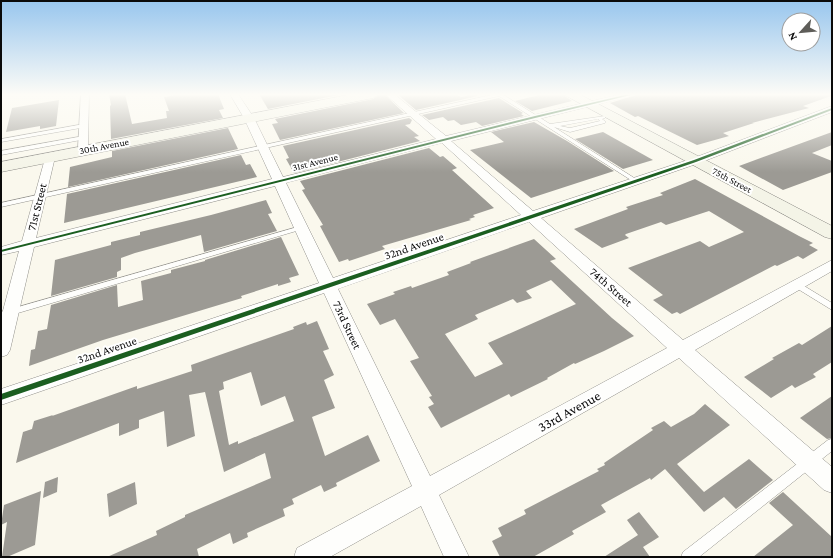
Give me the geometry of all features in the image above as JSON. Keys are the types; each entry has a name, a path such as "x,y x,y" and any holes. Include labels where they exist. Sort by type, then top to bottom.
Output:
{"street":[{"path":"83,144 84,120"},
{"name":"30th Avenue","path":"1,167 50,157 83,144 236,120"},
{"name":"73rd Street","path":"250,120 457,557"},
{"name":"74th Street","path":"419,120 832,482"},
{"name":"31st Avenue","path":"1,251 523,120"},
{"name":"75th Street","path":"610,120 695,161 832,233"},
{"name":"32nd Avenue","path":"1,397 695,161 803,120"},
{"name":"71st Street","path":"1,350 6,314 28,244 50,157"},
{"name":"33rd Avenue","path":"306,557 832,265"}],"lane":[{"path":"1,205 384,120"},
{"path":"540,120 636,181"},
{"path":"546,124 570,130 603,122 603,120"},
{"path":"2,141 84,126"},
{"path":"1,153 83,144"},
{"path":"6,314 301,228"},
{"path":"796,284 832,307"},
{"path":"688,557 832,444"}],"building":[{"path":"9,120 57,120 56,126 40,129 40,126 6,132"},
{"path":"110,120 131,120 132,124 155,120 212,120 111,139"},
{"path":"276,120 372,120 280,140 272,124 278,123"},
{"path":"400,120 412,120 410,124 405,125 419,136 414,137 420,141 294,173 286,159 289,158 283,146"},
{"path":"454,120 507,120 482,126 476,122 461,125"},
{"path":"646,120 763,120 723,133 729,136 697,145"},
{"path":"534,122 614,171 531,198 470,150 504,142 491,132"},
{"path":"228,128 238,149 68,187 70,167 112,157 112,151"},
{"path":"603,132 653,160 623,169 575,139"},
{"path":"832,132 832,145 812,153 832,161 832,172 783,190 739,166"},
{"path":"429,148 440,157 443,156 457,168 452,170 494,208 473,215 475,217 469,219 471,220 382,246 385,249 349,261 348,259 339,262 320,226 323,225 302,190 305,189 300,181"},
{"path":"241,155 246,165 250,164 257,177 64,223 67,194"},
{"path":"695,179 813,243 809,245 818,250 803,259 798,256 777,266 775,265 680,314 677,312 672,314 653,300 663,295 628,268 700,241 709,247 744,232 709,211 666,225 661,222 626,234 625,235 629,238 602,248 574,229 628,209 626,207 663,195 660,193"},
{"path":"266,200 272,213 268,214 277,231 204,252 201,235 135,253 121,258 121,270 117,272 117,277 51,296 55,260 111,245 111,242 140,235 140,232"},
{"path":"281,237 299,275 289,278 291,282 278,286 278,284 241,296 242,298 103,340 29,366 31,350 35,349 38,331 47,329 51,305 117,285 118,307 143,300 141,281 171,273 171,270"},
{"path":"534,239 556,259 550,261 612,318 634,336 604,351 575,364 574,363 547,378 548,379 511,397 509,394 441,428 428,407 434,404 429,397 432,396 410,361 419,358 395,319 380,325 367,304 395,294 393,292 411,286 412,288 449,275 447,272 471,263 470,262","holes":["551,280 576,304 488,343 503,364 475,377 445,334 478,319 475,315 513,299 517,303 532,298 526,291"]},
{"path":"317,321 329,349 323,351 334,375 324,380 335,408 312,417 325,456 368,435 380,461 336,483 337,486 324,492 321,485 292,499 294,504 283,509 285,516 247,533 248,537 233,544 230,533 197,549 199,557 107,557 157,535 156,531 185,517 185,515 271,478 265,453 224,472 205,392 189,395 195,436 167,447 164,411 139,420 139,428 119,436 119,423 16,463 23,432 32,429 34,421 137,386 137,389 192,371 191,365 294,329 293,327 306,322 307,325","holes":["251,372 261,406 285,396 294,421 238,444 238,441 229,445 219,391 224,389 223,382"]},
{"path":"832,326 832,362 813,374 816,377 795,388 792,385 771,398 744,377 774,359 772,358 799,343 802,345"},
{"path":"832,396 832,438 827,439 800,418"},
{"path":"705,404 730,425 677,464 704,492 749,459 773,480 736,509 724,497 704,512 665,469 651,480 650,478 601,505 606,512 572,531 574,534 533,557 500,557 492,541 502,536 498,528 526,514 524,510 599,471 597,469 605,465 604,463 653,430 651,428 664,421 671,427 694,414"},
{"path":"58,477 57,492 43,498 45,482"},
{"path":"135,482 137,504 109,517 107,494"},
{"path":"41,491 35,545 7,557 2,557 7,522 1,525 4,505"},
{"path":"783,492 832,537 832,557 753,557 793,525 769,503"},
{"path":"639,512 659,537 643,547 650,557 604,557 638,535 627,520"}],"cycle path":[{"path":"1,251 523,120"},
{"path":"1,397 695,161 803,120"}]}
